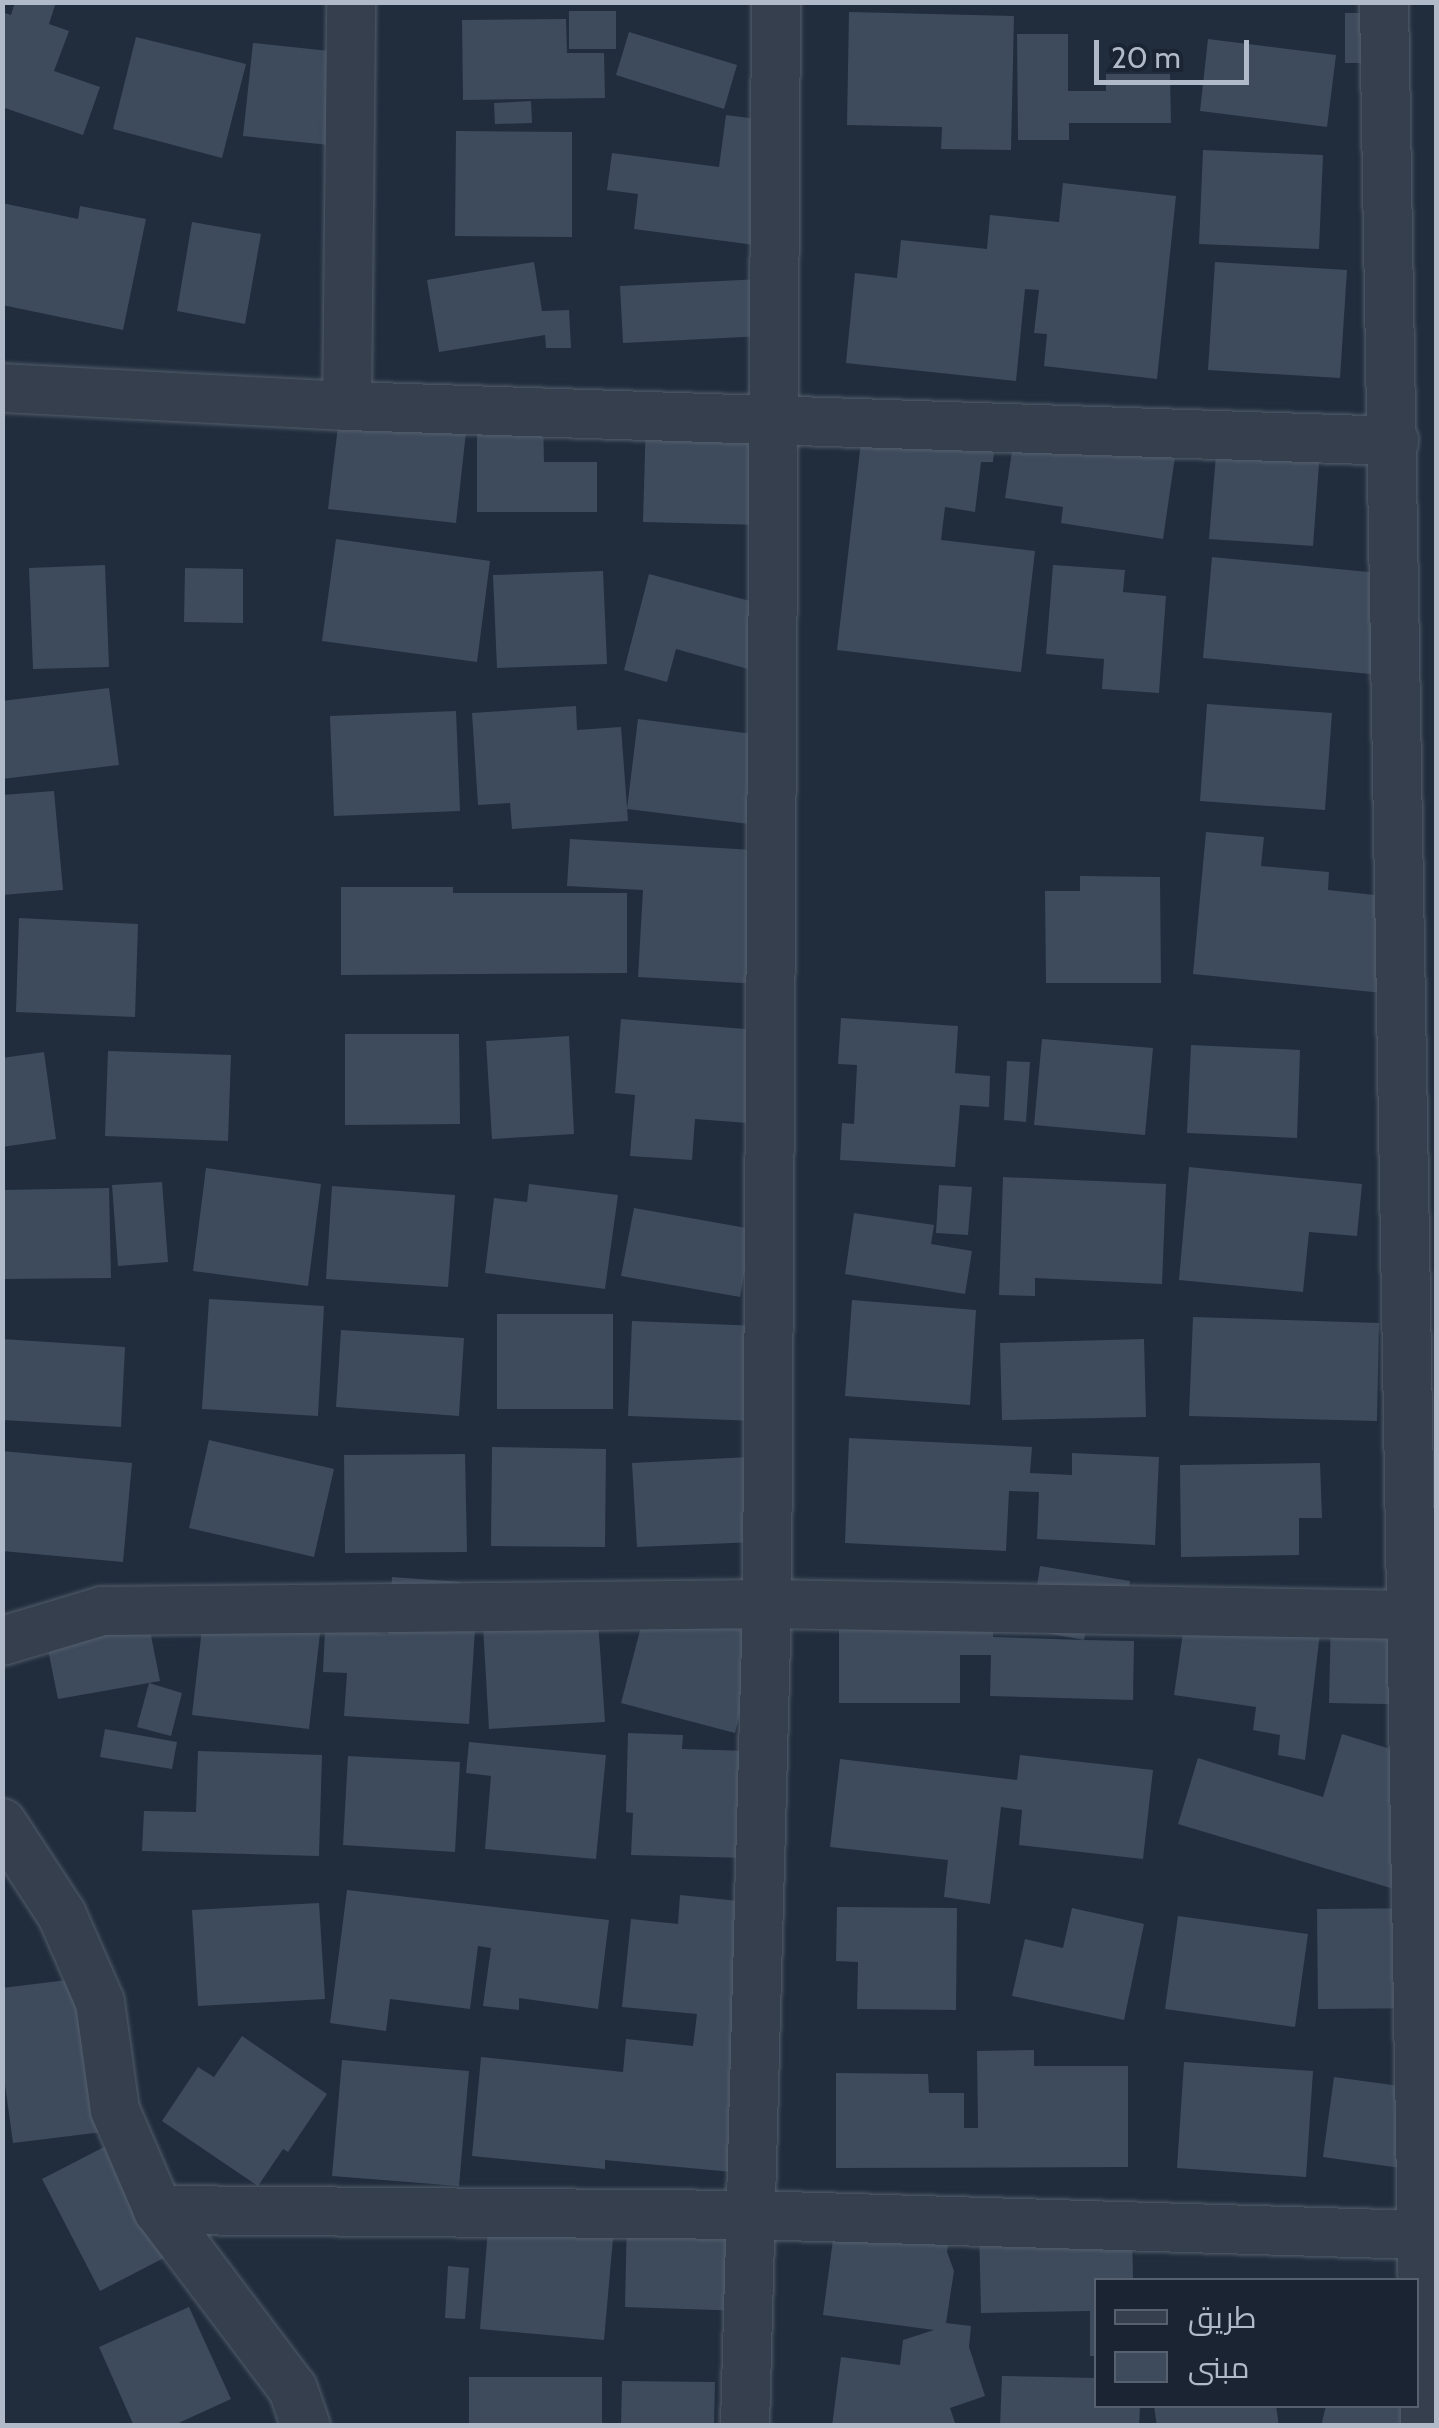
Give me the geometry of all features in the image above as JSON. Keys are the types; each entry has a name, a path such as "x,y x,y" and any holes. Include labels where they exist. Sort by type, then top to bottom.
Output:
{"street":[{"path":"347,406 351,2"},
{"path":"745,2426 767,1604 776,2"},
{"path":"1384,2 1425,2426"},
{"path":"2,388 347,406 1394,440"},
{"path":"2,1641 102,1611 767,1604 1413,1615"},
{"path":"2,1824 62,1914 100,2002 115,2110 158,2210 293,2389 306,2426"},
{"path":"158,2210 751,2216 1422,2234"}],"building":[{"path":"15,2 56,2 49,24 69,31 54,71 100,87 83,135 2,107 2,12 11,15"},
{"path":"569,11 616,11 616,49 569,49"},
{"path":"849,12 1014,16 1011,150 941,149 942,127 847,125"},
{"path":"1345,13 1396,13 1397,63 1345,63"},
{"path":"566,19 567,53 604,53 605,98 463,100 462,20"},
{"path":"629,32 737,65 724,109 616,75"},
{"path":"1017,34 1068,34 1068,91 1106,91 1106,74 1170,74 1171,123 1069,123 1069,140 1018,140"},
{"path":"136,37 246,64 222,158 113,129"},
{"path":"1208,39 1336,55 1327,127 1200,111"},
{"path":"253,43 339,52 329,145 243,136"},
{"path":"531,101 532,123 495,124 494,103"},
{"path":"726,115 787,123 770,247 634,229 638,194 607,190 612,153 719,167"},
{"path":"456,131 572,132 572,237 455,236"},
{"path":"1203,150 1323,155 1319,249 1199,244"},
{"path":"1063,183 1176,196 1157,379 1044,366 1047,334 1034,333 1039,290 1025,289 1016,381 846,363 855,273 897,278 901,240 987,249 990,215 1059,222"},
{"path":"2,203 78,219 80,206 146,219 123,330 2,305"},
{"path":"192,222 261,234 245,324 177,311"},
{"path":"534,262 542,311 569,310 571,348 546,348 545,335 439,352 427,280"},
{"path":"1215,262 1347,270 1340,378 1208,370"},
{"path":"761,279 764,336 623,343 620,286"},
{"path":"864,416 996,432 993,462 981,462 975,512 945,507 941,540 1035,551 1021,672 837,650"},
{"path":"339,418 466,432 456,523 328,509"},
{"path":"477,418 543,418 544,462 597,462 597,512 477,512"},
{"path":"646,418 765,421 762,525 643,522"},
{"path":"1017,418 1177,443 1163,539 1061,523 1063,507 1005,498"},
{"path":"1217,443 1320,451 1313,546 1209,539"},
{"path":"336,539 490,561 477,662 322,641"},
{"path":"1212,557 1400,575 1392,676 1203,658"},
{"path":"105,565 109,667 33,669 29,568"},
{"path":"1053,565 1125,570 1123,592 1166,596 1159,693 1102,689 1104,659 1046,654"},
{"path":"185,568 243,569 243,623 184,622"},
{"path":"603,571 607,664 497,668 493,575"},
{"path":"649,574 765,605 748,669 676,649 667,682 624,670"},
{"path":"109,688 119,765 2,779 2,701"},
{"path":"1207,704 1332,713 1325,810 1200,801"},
{"path":"576,706 577,730 621,727 628,821 512,829 510,803 478,805 472,713"},
{"path":"456,711 460,811 334,816 330,716"},
{"path":"638,719 768,736 757,825 627,809"},
{"path":"54,791 63,890 2,895 2,795"},
{"path":"1206,832 1264,837 1261,866 1329,872 1328,890 1412,899 1403,995 1193,974"},
{"path":"570,839 753,850 776,985 638,977 643,890 567,886"},
{"path":"1080,876 1160,877 1161,983 1046,983 1045,891 1080,891"},
{"path":"341,887 453,887 453,893 627,893 627,973 341,975"},
{"path":"19,918 138,924 135,1017 16,1012"},
{"path":"841,1018 958,1026 955,1073 990,1076 989,1107 960,1105 955,1167 840,1160 842,1123 854,1124 857,1065 838,1064"},
{"path":"621,1019 769,1031 761,1124 695,1119 692,1160 630,1156 635,1095 615,1093"},
{"path":"345,1034 459,1034 460,1124 345,1125"},
{"path":"569,1036 574,1134 492,1139 486,1041"},
{"path":"1042,1039 1153,1048 1145,1135 1034,1125"},
{"path":"1191,1045 1300,1050 1297,1138 1187,1133"},
{"path":"108,1051 231,1055 228,1141 105,1136"},
{"path":"44,1052 56,1139 2,1147 2,1058"},
{"path":"1007,1061 1030,1062 1026,1122 1004,1120"},
{"path":"1189,1167 1362,1184 1357,1236 1309,1232 1303,1292 1179,1280"},
{"path":"206,1168 321,1184 308,1286 193,1271"},
{"path":"1003,1177 1166,1184 1162,1284 1035,1278 1035,1296 999,1295"},
{"path":"162,1182 168,1262 118,1266 112,1185"},
{"path":"529,1184 618,1195 605,1289 485,1273 494,1198 527,1202"},
{"path":"939,1185 972,1187 968,1235 936,1233"},
{"path":"332,1186 455,1195 448,1287 326,1279"},
{"path":"109,1188 111,1278 2,1279 2,1190"},
{"path":"634,1208 752,1229 740,1297 621,1276"},
{"path":"854,1213 934,1225 931,1244 972,1251 965,1294 845,1274"},
{"path":"209,1299 324,1306 318,1416 202,1409"},
{"path":"852,1300 976,1310 970,1405 845,1396"},
{"path":"497,1314 613,1314 613,1409 497,1409"},
{"path":"1193,1317 1379,1323 1377,1421 1189,1416"},
{"path":"632,1321 760,1326 756,1421 628,1416"},
{"path":"341,1330 464,1338 459,1416 336,1407"},
{"path":"2,1339 125,1347 121,1427 2,1420"},
{"path":"1144,1339 1146,1417 1002,1420 1000,1343"},
{"path":"849,1438 1032,1447 1030,1473 1072,1475 1072,1453 1159,1457 1155,1545 1037,1539 1039,1492 1009,1491 1006,1551 845,1543"},
{"path":"209,1440 334,1469 314,1557 189,1528"},
{"path":"492,1447 606,1449 605,1547 491,1546"},
{"path":"2,1451 132,1463 123,1562 2,1551"},
{"path":"465,1454 467,1552 345,1553 344,1455"},
{"path":"770,1456 756,1542 637,1547 632,1463"},
{"path":"1320,1463 1322,1518 1299,1518 1299,1555 1181,1557 1180,1465"},
{"path":"1040,1566 1130,1581 1122,1625 1087,1620 1084,1640 1030,1630"},
{"path":"392,1577 460,1582 457,1628 475,1629 469,1724 344,1716 347,1673 323,1672 325,1630 388,1634"},
{"path":"647,1604 760,1635 735,1733 621,1703"},
{"path":"1187,1605 1321,1624 1305,1760 1278,1755 1280,1735 1253,1730 1256,1707 1174,1695"},
{"path":"839,1608 993,1608 993,1637 1134,1641 1133,1700 990,1696 991,1655 960,1655 960,1703 839,1703"},
{"path":"204,1611 321,1625 309,1729 192,1715"},
{"path":"1331,1612 1436,1614 1436,1705 1329,1703"},
{"path":"147,1615 160,1681 58,1699 45,1635"},
{"path":"598,1620 605,1722 489,1729 483,1626"},
{"path":"149,1683 182,1693 171,1736 137,1727"},
{"path":"105,1729 177,1742 172,1769 100,1757"},
{"path":"628,1733 683,1735 682,1749 751,1751 748,1858 631,1855 633,1813 626,1812"},
{"path":"1342,1734 1436,1763 1424,1898 1178,1824 1198,1758 1323,1797"},
{"path":"469,1742 606,1755 596,1859 485,1849 491,1776 466,1773"},
{"path":"198,1751 322,1755 319,1856 142,1851 144,1811 196,1812"},
{"path":"1020,1755 1153,1770 1143,1859 1019,1845 1022,1810 1001,1807 990,1904 944,1897 948,1860 830,1847 840,1759 1017,1780"},
{"path":"348,1756 460,1762 455,1852 343,1845"},
{"path":"347,1890 609,1920 598,2009 519,1998 519,2010 483,2006 491,1948 478,1946 470,2009 390,1999 386,2031 330,2023"},
{"path":"680,1895 758,1903 732,2172 605,2160 605,2169 472,2156 481,2057 623,2072 626,2039 693,2046 697,2014 622,2007 631,1919 678,1924"},
{"path":"319,1903 325,1999 198,2006 192,1910"},
{"path":"837,1907 957,1908 956,2010 857,2009 858,1962 836,1961"},
{"path":"1072,1908 1144,1924 1124,2020 1012,1996 1025,1939 1063,1948"},
{"path":"1436,1908 1436,2008 1318,2009 1317,1909"},
{"path":"1178,1916 1308,1934 1295,2027 1165,2009"},
{"path":"100,1976 119,2130 13,2143 2,2063 2,1988"},
{"path":"242,2036 327,2094 288,2152 283,2149 258,2186 162,2121 198,2067 214,2077"},
{"path":"1034,2050 1034,2066 1128,2066 1128,2167 836,2168 836,2073 928,2074 929,2093 964,2093 964,2128 978,2128 977,2051"},
{"path":"342,2060 469,2071 459,2186 332,2176"},
{"path":"1184,2062 1313,2071 1306,2177 1177,2168"},
{"path":"1334,2077 1436,2091 1429,2172 1323,2157"},
{"path":"133,2132 191,2244 100,2291 42,2179"},
{"path":"627,2215 748,2218 746,2311 625,2307"},
{"path":"489,2216 614,2227 604,2340 480,2329"},
{"path":"836,2217 950,2233 947,2252 954,2271 946,2323 971,2326 969,2347 985,2396 950,2408 956,2426 832,2426 841,2357 900,2365 903,2340 934,2330 823,2315"},
{"path":"1132,2224 1133,2278 1094,2278 1094,2356 1090,2356 1090,2311 981,2313 979,2227"},
{"path":"448,2266 469,2268 465,2319 445,2318"},
{"path":"189,2307 231,2399 172,2426 134,2426 99,2347"},
{"path":"1002,2376 1094,2378 1094,2408 1140,2408 1139,2426 1000,2426"},
{"path":"469,2377 602,2377 602,2426 469,2426"},
{"path":"622,2381 715,2382 714,2426 621,2426"},
{"path":"1154,2408 1276,2408 1279,2426 1157,2426"},
{"path":"1326,2408 1418,2408 1436,2426 1321,2426"}]}
